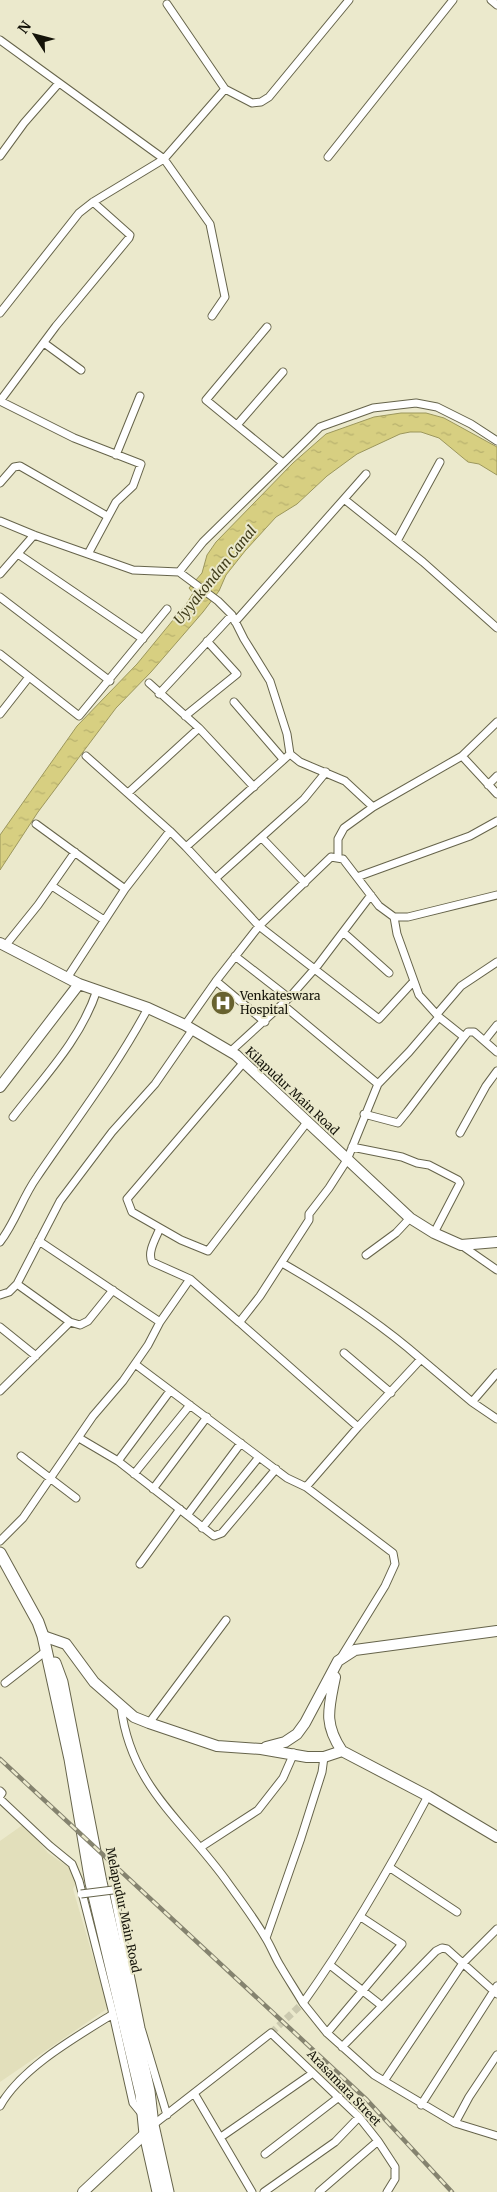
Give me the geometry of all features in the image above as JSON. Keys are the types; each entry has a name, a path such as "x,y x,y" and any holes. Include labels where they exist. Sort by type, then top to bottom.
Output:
{"main road":[{"name":"Melapudur Main Road","path":"0,1554 38,1622 62,1682 102,1882 149,2091 149,2130 158,2192"},
{"name":"Melapudur Main Road","path":"43,1636 70,1759 92,1883 141,2094 144,2116 168,2192"}],"street":[{"path":"167,4 224,89 252,103 261,102 269,97 349,0"},
{"path":"328,157 453,0"},
{"path":"491,0 497,5"},
{"path":"0,40 164,160 210,224 225,297 212,316"},
{"path":"0,156 24,123 58,83"},
{"path":"0,313 72,221 93,202 164,160 224,89"},
{"path":"88,554 116,502 133,486 141,464 74,438 0,401 129,238 130,235 93,202"},
{"path":"267,327 206,400 283,463"},
{"path":"44,343 80,370"},
{"path":"237,425 283,372"},
{"path":"116,454 140,396"},
{"path":"179,572 203,542 320,427 373,408 416,403 437,407 471,424 497,441"},
{"path":"397,541 440,462"},
{"path":"0,483 14,467 20,466 108,516"},
{"path":"160,694 207,641 234,618 290,562 366,474"},
{"path":"344,499 397,541 497,628"},
{"path":"2,523 133,570 179,572 191,580 218,601 234,618 270,681 288,734 290,754 300,762 345,781 373,806"},
{"path":"0,574 34,535"},
{"path":"18,554 143,639"},
{"path":"0,597 110,681"},
{"path":"0,654 79,716 110,681 167,609"},
{"path":"185,716 237,674 207,641"},
{"path":"0,714 29,677"},
{"path":"149,683 200,728 254,787"},
{"path":"234,702 283,759"},
{"path":"338,858 338,839 344,828 373,806 462,756 497,722"},
{"path":"128,793 200,728"},
{"path":"186,847 290,754"},
{"path":"86,756 170,831 259,926 378,1019 413,982"},
{"path":"462,756 497,794"},
{"path":"216,878 304,799 326,772"},
{"path":"488,785 497,776"},
{"path":"357,877 470,836 497,821"},
{"path":"36,824 125,889"},
{"path":"67,978 125,889 170,831"},
{"path":"262,838 305,883"},
{"path":"3,945 52,886 75,852"},
{"path":"0,1295 9,1292 17,1284 60,1201 112,1132 155,1084 216,981 259,926 331,857 343,859 379,906 394,917 408,917 497,894"},
{"path":"52,886 104,920"},
{"path":"230,1051 265,1022 289,998 371,895"},
{"path":"394,917 397,934 419,995 438,1015 464,1037"},
{"path":"343,932 389,973"},
{"name":"Kilapudur Main Road","path":"3,945 79,984 148,1008 189,1027 230,1051 308,1121 410,1218 434,1233 461,1245 497,1242"},
{"path":"236,956 289,998"},
{"path":"239,1322 260,1296 282,1263 310,1220 309,1214 347,1160 364,1114 378,1084 409,1052 461,986 497,962"},
{"path":"216,981 265,1022"},
{"path":"0,1087 79,984"},
{"path":"13,1117 56,1064 78,1031 92,1006 96,990"},
{"path":"282,1005 378,1084"},
{"path":"0,1242 13,1225 22,1203 36,1179 128,1046 148,1008"},
{"path":"485,1040 497,1025"},
{"path":"364,1114 398,1123 464,1037 471,1031 485,1040 497,1052"},
{"path":"244,1062 127,1199 132,1212 181,1240 208,1251 308,1121"},
{"path":"460,1133 486,1086 497,1071"},
{"path":"352,1147 430,1165 460,1182 434,1233"},
{"path":"366,1254 396,1232 410,1218"},
{"path":"160,1228 150,1252 152,1262 190,1280 358,1427"},
{"path":"39,1241 160,1322"},
{"path":"461,1245 497,1270"},
{"path":"282,1263 340,1298 395,1337 472,1402 497,1419"},
{"path":"0,1540 23,1518 93,1416 135,1364 160,1322 190,1280"},
{"path":"17,1284 70,1322 80,1325 88,1321 113,1290"},
{"path":"0,1391 70,1322"},
{"path":"0,1327 36,1356"},
{"path":"344,1353 391,1392"},
{"path":"306,1487 421,1359"},
{"path":"135,1364 287,1478 306,1487 394,1553 395,1564 385,1586 338,1661 305,1723 297,1734 285,1742 261,1749"},
{"path":"472,1402 497,1373"},
{"path":"118,1460 170,1391"},
{"path":"134,1474 190,1405"},
{"path":"153,1489 207,1417"},
{"path":"79,1438 118,1460 214,1536 218,1536 276,1469"},
{"path":"188,1514 241,1443"},
{"path":"21,1456 76,1498"},
{"path":"202,1528 260,1457"},
{"path":"140,1564 180,1509"},
{"path":"149,1723 226,1620"},
{"path":"497,1630 431,1641 355,1650 338,1661 328,1713 333,1737 342,1751 428,1796 497,1837"},
{"path":"43,1636 66,1644 94,1682 134,1717 149,1723 217,1746 261,1749 324,1757 342,1751"},
{"path":"5,1683 46,1651"},
{"path":"122,1707 124,1728 133,1756 148,1785 201,1847 266,1938 280,1966 303,2003 327,2033 342,2048 384,2081 422,2105 455,2123 497,2136"},
{"path":"201,1847 258,1810 283,1778 294,1753"},
{"path":"266,1938 307,1819 322,1772 324,1757"},
{"path":"0,1791 2,1793 0,1798 50,1846 72,1864 79,1881 113,2014 133,2103 144,2116"},
{"path":"303,2003 361,1917 428,1796"},
{"path":"389,1867 457,1912"},
{"path":"81,1894 114,1890 141,2028 167,2115"},
{"path":"327,2033 402,1944 361,1917"},
{"path":"384,2081 463,1963 497,1929"},
{"path":"342,2048 436,1951 442,1948 446,1949 496,1990 422,2105"},
{"path":"330,1965 382,2006"},
{"path":"0,2106 16,2084 80,2034 113,2014"},
{"name":"Arasamara Street","path":"194,2093 271,2033 339,2097 378,2141 395,2167 395,2179 387,2192"},
{"path":"455,2123 469,2097 497,2056"},
{"path":"221,2137 312,2073"},
{"path":"83,2192 149,2130 194,2093 252,2192"},
{"path":"265,2154 339,2097"},
{"path":"264,2192 335,2142 359,2118"},
{"path":"319,2192 378,2141"}],"shaded area":[{"path":"24,1824 48,1853 71,1869 77,1881 73,1889 108,2008 0,2082 0,1841"}],"water":[{"name":"Uyyakondan Canal","path":"401,413 426,413 444,418 497,447 497,475 479,464 468,462 439,438 421,432 410,432 400,434 357,454 327,476 297,504 276,517 245,551 226,575 219,591 203,612 151,672 116,708 38,812 0,870 0,835 77,726 137,664 187,603 193,593 189,588 202,573 207,555 216,542 293,463 326,434 374,417"}],"tunnel":[{"path":"271,2033 303,2003"}],"railway":[{"path":"0,1759 367,2100 452,2192"}],"place":[{"name":"Venkateswara Hospital","path":"223,1003"}]}
